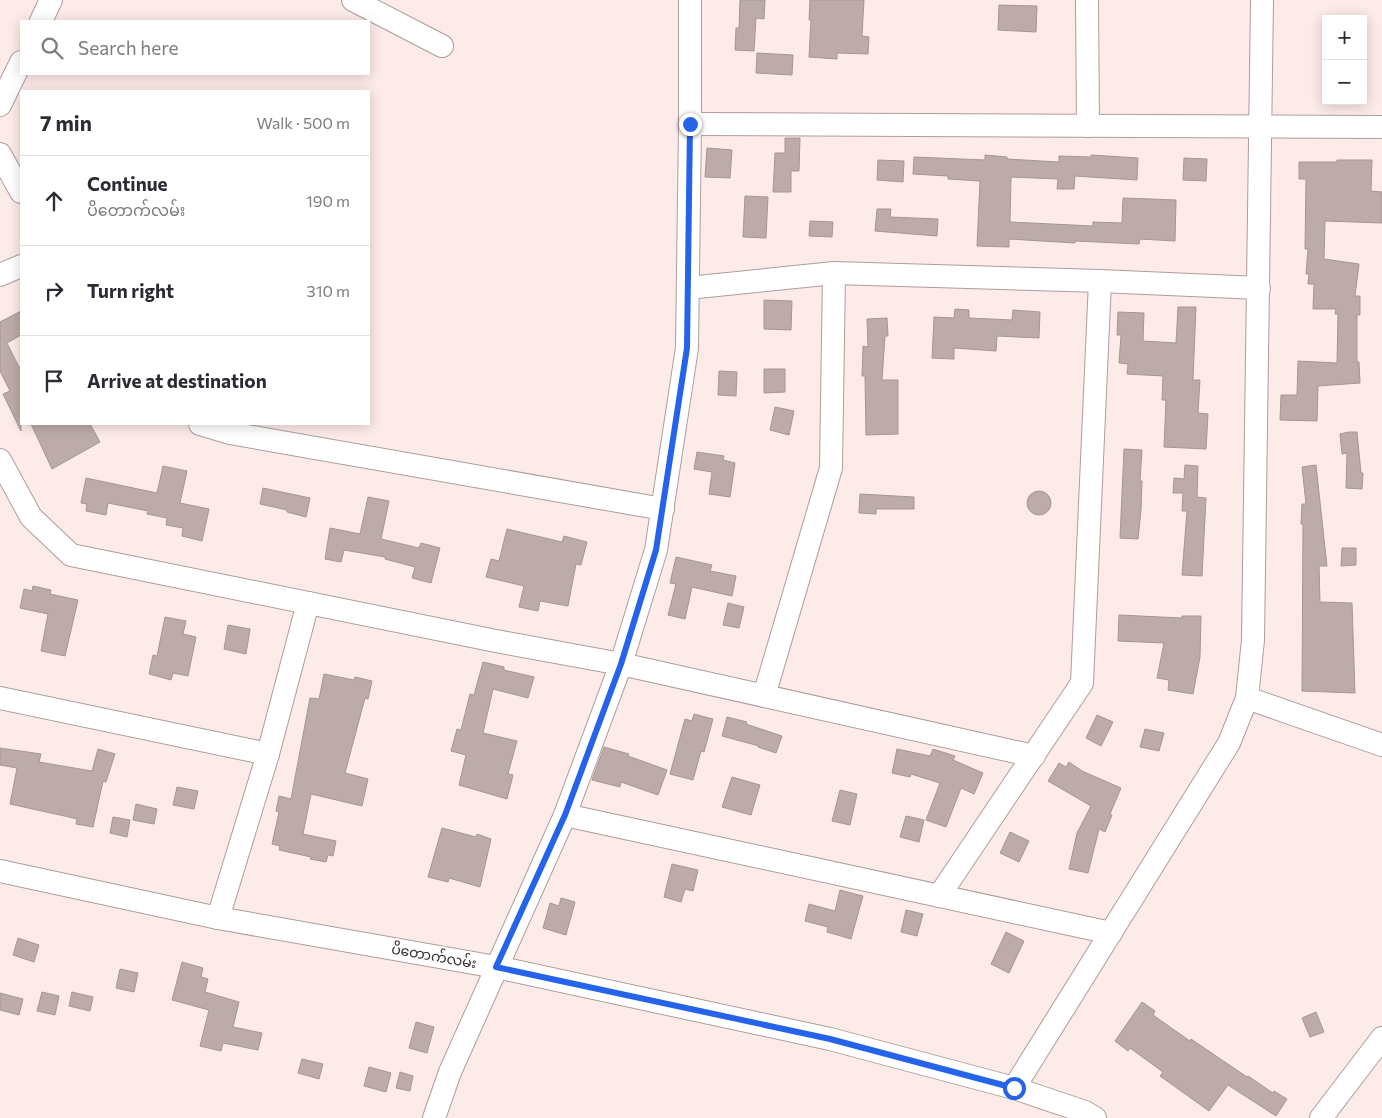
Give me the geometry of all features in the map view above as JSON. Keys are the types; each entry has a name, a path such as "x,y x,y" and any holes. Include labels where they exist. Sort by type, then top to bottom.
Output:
{"street":[{"path":"41,20 51,0"},
{"path":"353,0 442,46"},
{"path":"434,1118 450,1072 565,815 621,664 656,550 687,348 690,0"},
{"path":"1087,0 1088,126"},
{"path":"1014,1088 1229,743 1248,698 1253,640 1262,0"},
{"path":"0,106 20,64"},
{"path":"690,124 1382,127"},
{"path":"0,154 20,190"},
{"path":"0,275 20,266"},
{"path":"688,288 834,273 1258,288"},
{"path":"764,696 831,468 834,273"},
{"path":"939,896 1082,683 1100,281"},
{"path":"203,425 230,433 662,509"},
{"path":"0,460 31,517 71,555 621,664 1034,756"},
{"path":"218,918 268,754 308,603"},
{"path":"0,698 268,754"},
{"path":"1248,698 1382,745"},
{"path":"565,815 1111,933"},
{"name":"ပိတောက်လမ်း","path":"0,871 218,918 496,967 830,1039 1014,1088 1085,1112 1095,1118"},
{"path":"1321,1118 1382,1038"}],"building":[{"path":"740,0 765,0 764,19 756,18 754,51 735,50 736,28 739,28"},
{"path":"810,0 864,0 862,36 869,37 868,54 837,53 837,59 809,57"},
{"path":"999,5 1037,6 1036,32 998,30"},
{"path":"757,53 793,55 792,75 756,73"},
{"path":"785,138 800,138 799,171 791,171 791,192 773,192 775,153 785,153"},
{"path":"707,148 732,150 730,178 705,177"},
{"path":"985,155 1007,157 1007,159 1059,162 1059,156 1091,157 1091,155 1138,158 1137,180 1075,176 1074,189 1057,189 1058,179 1011,177 1010,222 1093,226 1093,222 1122,223 1123,198 1176,200 1175,241 1140,239 1139,244 1009,239 1009,247 977,246 980,181 948,179 948,176 913,174 914,157 985,160"},
{"path":"1184,158 1207,159 1206,181 1183,180"},
{"path":"878,160 904,161 903,182 877,180"},
{"path":"1337,160 1372,160 1371,191 1382,192 1382,223 1325,221 1324,259 1359,264 1355,296 1360,296 1360,315 1357,315 1357,362 1359,362 1360,383 1318,386 1317,421 1280,420 1281,395 1297,395 1298,361 1337,363 1338,314 1335,314 1336,309 1313,309 1314,284 1308,284 1309,274 1306,274 1308,249 1305,249 1306,179 1299,179 1299,162 1337,162"},
{"path":"745,196 768,197 766,238 743,237"},
{"path":"877,209 891,209 890,217 938,219 937,236 875,231"},
{"path":"810,221 833,222 832,237 809,236"},
{"path":"764,300 792,301 791,330 764,329"},
{"path":"1178,307 1196,307 1193,380 1200,380 1198,413 1208,414 1206,449 1164,447 1166,400 1162,400 1163,376 1127,374 1128,364 1119,363 1121,335 1117,335 1118,312 1144,313 1143,341 1176,343"},
{"path":"955,309 969,310 969,318 1012,320 1013,310 1040,312 1039,338 997,336 996,351 954,348 954,359 932,358 934,317 954,318"},
{"path":"20,312 20,336 7,343 20,369 21,431 3,394 10,391 0,371 0,322"},
{"path":"887,318 888,336 885,336 882,380 898,380 898,434 866,435 865,376 862,376 863,346 868,347 867,319"},
{"path":"764,369 785,369 785,392 764,393"},
{"path":"719,371 737,372 736,396 718,395"},
{"path":"775,407 794,411 789,435 770,430"},
{"path":"31,425 91,425 100,442 52,469"},
{"path":"1357,432 1361,473 1363,473 1362,489 1346,488 1347,453 1342,454 1340,434"},
{"path":"1124,449 1142,450 1141,510 1138,539 1120,538"},
{"path":"697,452 724,456 723,460 735,463 730,497 709,494 712,472 694,469"},
{"path":"1185,465 1198,466 1197,497 1206,498 1202,576 1182,575 1187,511 1182,511 1183,493 1173,493 1174,478 1184,479"},
{"path":"1316,465 1327,566 1319,566 1320,602 1352,603 1355,693 1302,691 1303,524 1301,524 1302,504 1306,504 1302,467"},
{"path":"163,466 187,471 180,503 209,509 202,541 182,536 183,528 166,525 167,518 147,514 148,511 108,503 106,515 86,511 87,504 81,503 86,478 157,493"},
{"path":"263,488 310,498 306,517 287,512 287,510 260,504"},
{"path":"1039,491 1047,495 1051,503 1047,511 1039,515 1031,511 1027,503 1031,495"},
{"path":"860,494 914,497 914,509 876,509 876,514 859,513"},
{"path":"368,497 389,501 381,539 419,548 421,543 440,548 431,583 412,578 415,567 385,559 385,557 344,550 341,562 325,559 330,528 360,534"},
{"path":"507,529 562,542 564,536 587,542 581,565 576,564 568,606 540,601 538,611 519,607 524,586 486,577 491,559 499,561"},
{"path":"1342,548 1356,548 1356,565 1341,566"},
{"path":"676,557 712,565 710,571 736,576 732,596 692,587 685,619 668,615 676,584 670,583"},
{"path":"33,586 51,590 50,594 78,600 65,656 41,651 48,614 20,608 24,589 32,591"},
{"path":"728,603 744,607 739,628 723,625"},
{"path":"1119,615 1182,618 1182,616 1201,616 1200,657 1193,694 1168,690 1169,680 1157,678 1164,643 1118,641"},
{"path":"165,617 186,621 183,634 196,637 188,676 173,673 171,680 149,674 153,655 157,656"},
{"path":"228,625 250,629 246,654 224,649"},
{"path":"483,662 504,667 504,670 534,677 528,698 493,689 483,733 517,741 508,774 513,775 507,799 459,785 466,755 451,751 457,729 461,730 470,694 474,695"},
{"path":"324,674 354,680 355,677 372,681 368,699 365,698 345,773 368,779 362,806 311,794 303,834 336,841 333,856 328,855 326,862 279,850 280,846 272,844 279,812 276,811 279,796 291,799 310,698 319,699"},
{"path":"694,714 713,719 704,752 701,751 693,780 670,774 685,719 692,721"},
{"path":"1097,715 1113,722 1101,746 1086,738"},
{"path":"727,717 747,722 746,724 782,736 776,753 759,746 722,736"},
{"path":"1145,729 1164,733 1159,751 1140,747"},
{"path":"604,747 629,754 628,756 667,770 658,795 621,782 620,787 592,780"},
{"path":"0,748 41,754 39,762 92,771 98,749 115,754 106,782 103,781 93,827 76,824 77,819 10,804 17,768 0,765"},
{"path":"897,749 930,756 933,749 955,756 953,760 983,773 974,794 961,788 946,827 926,820 940,783 911,774 910,777 892,773"},
{"path":"1069,762 1082,771 1121,788 1105,832 1099,829 1088,873 1069,869 1077,833 1091,806 1048,781 1059,763 1066,767"},
{"path":"732,777 760,785 751,815 722,807"},
{"path":"177,787 198,791 194,809 173,805"},
{"path":"840,790 857,794 850,825 832,821"},
{"path":"136,804 157,809 154,824 133,820"},
{"path":"906,816 924,820 919,842 900,837"},
{"path":"113,817 130,820 127,837 110,833"},
{"path":"442,828 476,837 477,834 491,839 480,887 449,878 448,882 428,877"},
{"path":"1010,832 1029,841 1019,862 1000,853"},
{"path":"672,864 698,870 693,891 685,889 681,902 664,897"},
{"path":"840,890 863,896 851,939 827,932 828,927 805,921 809,904 835,911"},
{"path":"561,898 575,902 566,935 543,928 550,903 559,906"},
{"path":"906,910 923,914 917,936 901,932"},
{"path":"1006,932 1024,941 1009,973 991,964"},
{"path":"18,938 39,945 34,962 13,955"},
{"path":"182,962 203,968 201,977 208,979 205,992 239,1002 233,1027 262,1033 258,1050 223,1043 221,1051 200,1046 209,1010 172,1000"},
{"path":"120,969 138,973 134,992 116,988"},
{"path":"42,992 59,996 55,1015 37,1011"},
{"path":"72,992 93,997 90,1011 69,1006"},
{"path":"0,993 23,999 19,1015 0,1010"},
{"path":"1142,1002 1155,1011 1153,1015 1190,1041 1191,1039 1247,1077 1287,1099 1276,1116 1228,1085 1209,1111 1160,1076 1163,1072 1130,1048 1128,1051 1115,1041"},
{"path":"1316,1012 1324,1032 1310,1037 1302,1018"},
{"path":"416,1022 434,1027 427,1053 409,1048"},
{"path":"302,1059 323,1064 319,1079 298,1073"},
{"path":"369,1067 391,1073 386,1092 364,1086"},
{"path":"400,1072 413,1076 410,1091 396,1088"}],"route":[{"path":"690,124 687,348 656,550 621,664 565,815 496,967 830,1039 1014,1088"}]}
